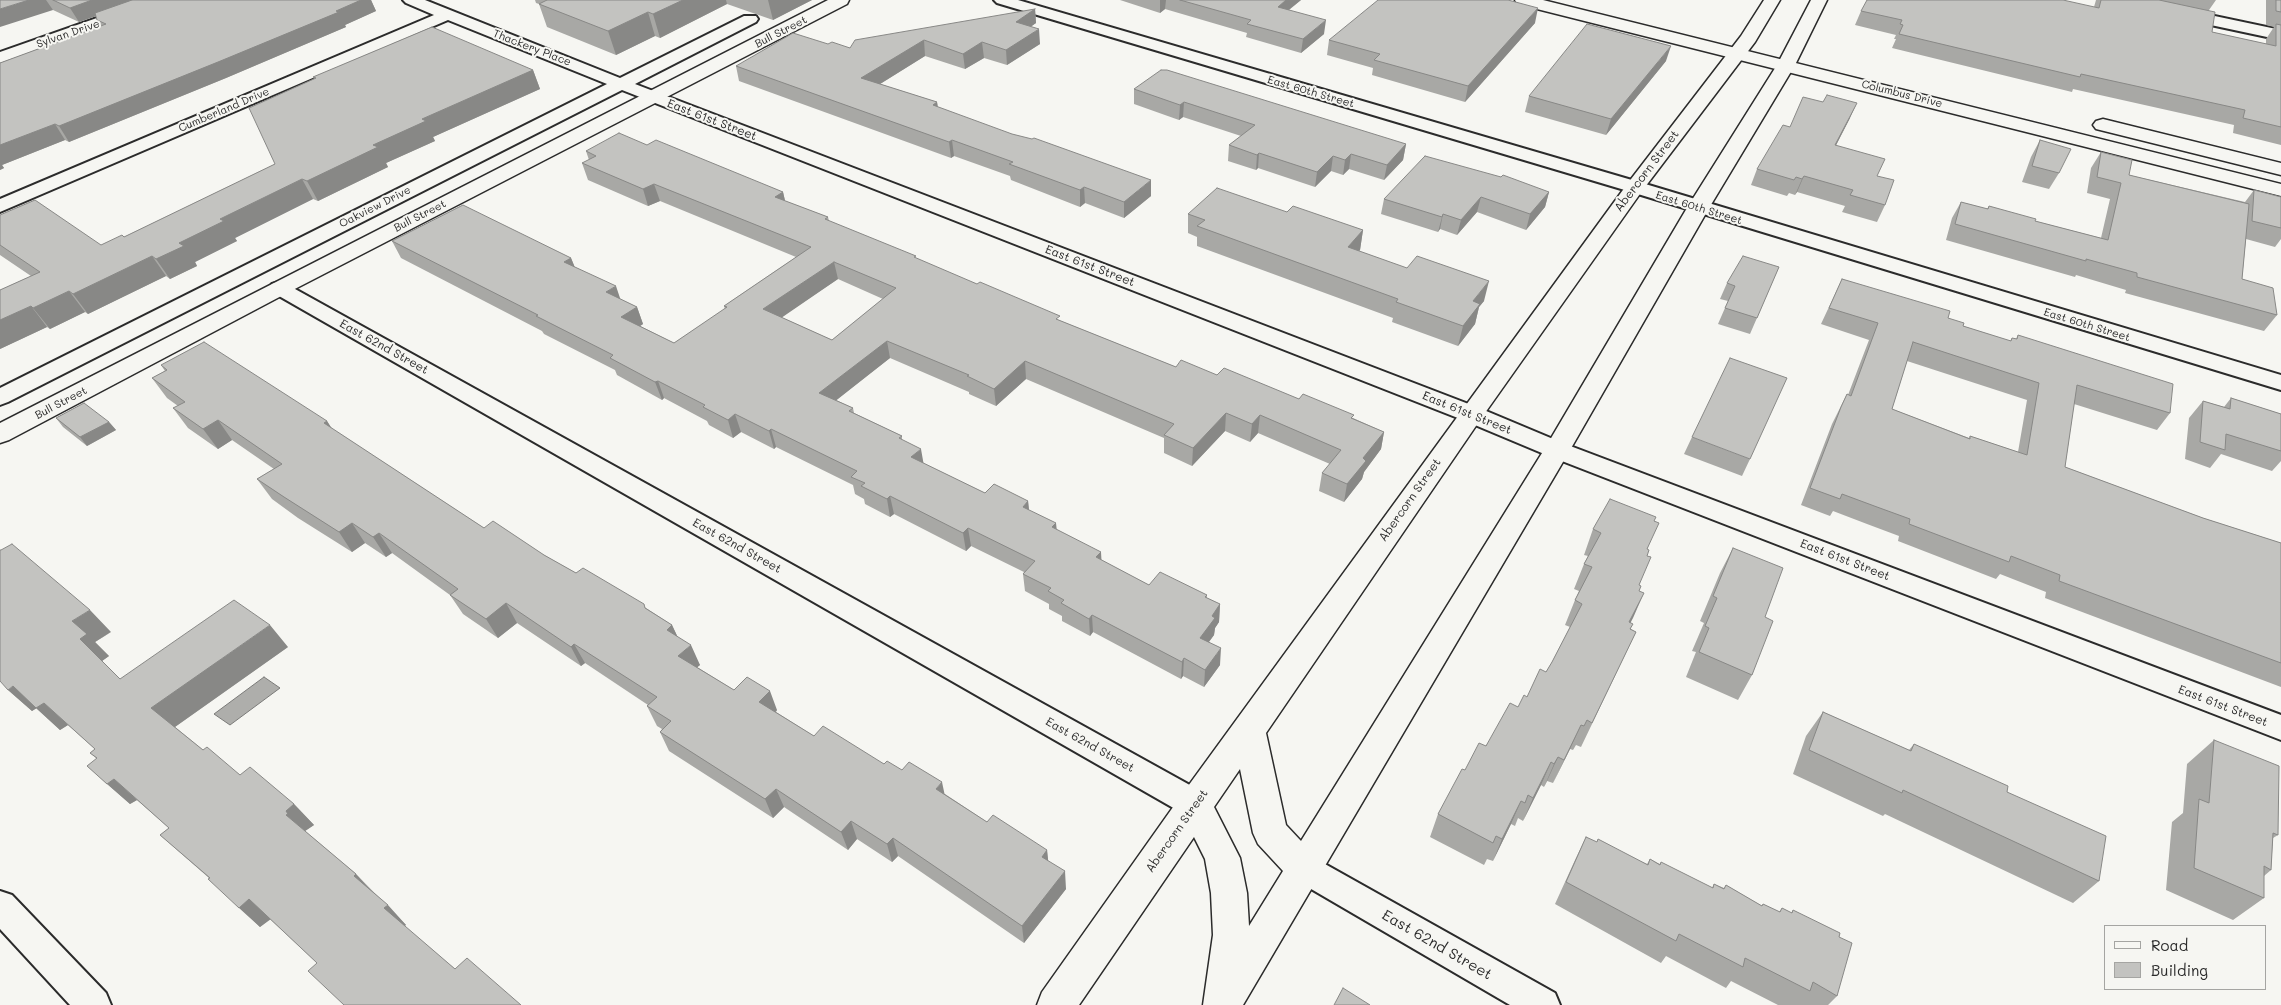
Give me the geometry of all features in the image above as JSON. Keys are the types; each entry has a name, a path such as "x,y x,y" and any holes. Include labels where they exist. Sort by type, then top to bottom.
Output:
{"main road":[{"name":"Bull Street","path":"0,434 279,288 654,98 841,0"},
{"name":"Columbus Drive","path":"1523,0 1769,47 2281,190"},
{"path":"1595,0 1615,5"},
{"name":"Abercorn Street","path":"1221,1005 1305,869 1556,450 1698,208 1769,47 1772,0"},
{"name":"Abercorn Street","path":"1056,1005 1470,414 1634,187 1769,47 1819,0"},
{"path":"2082,120 2281,169"},
{"path":"1249,731 1270,833 1305,869"},
{"path":"1195,804 1222,858 1229,893 1231,935 1221,1005"}],"street":[{"name":"Sylvan Drive","path":"0,58 163,0"},
{"name":"Thackery Place","path":"410,0 621,83 654,98"},
{"name":"East 60th Street","path":"1002,0 1634,187 1698,208 2281,383"},
{"path":"2117,0 2281,35"},
{"name":"Cumberland Drive","path":"0,206 448,15"},
{"name":"Oakview Drive","path":"0,397 750,19"},
{"name":"East 61st Street","path":"654,98 1470,414 1556,450 2281,728"},
{"name":"East 62nd Street","path":"279,288 1195,804"},
{"name":"East 62nd Street","path":"1305,869 1544,1005"},
{"path":"0,906 94,1005"}],"shaded area":[{"path":"264,677 280,688 230,725 214,714"}],"building":[{"path":"0,0 29,0 0,9"},
{"path":"53,0 92,0 70,8"},
{"path":"132,0 361,0 336,11 339,12 59,126 55,124 0,145 0,63 106,24 97,20 95,13"},
{"path":"547,0 683,0 653,14 648,12 608,31 539,4"},
{"path":"1180,0 1286,0 1278,7 1326,20 1303,39 1247,24 1251,20"},
{"path":"1378,0 1508,0 1538,8 1468,86 1374,60 1380,54 1329,40"},
{"path":"1867,0 2063,0 2099,8 2101,0 2159,0 2215,12 2212,32 2276,46 2276,24 2281,25 2281,127 2243,118 2245,110 2081,74 2080,77 1899,34 1903,25 1900,24 1902,20 1861,11"},
{"path":"2276,0 2281,0 2281,12 2276,11"},
{"path":"1035,9 1016,22 1039,29 1006,50 982,42 963,54 924,40 861,78 937,102 933,105 1012,134 1034,138 1151,180 1124,202 1084,187 1080,190 1009,164 1013,162 952,140 949,142 736,66 793,33 828,44 832,42 850,48 855,40"},
{"path":"1587,24 1671,46 1611,119 1529,96"},
{"path":"432,27 533,70 422,119 426,121 373,145 378,147 307,181 302,179 220,219 224,221 179,243 184,246 156,259 152,256 73,294 69,291 33,308 31,306 0,320 0,290 40,272 0,245 0,215 35,200 101,245 122,235 124,237 275,164 249,108 316,78 313,77"},
{"path":"1161,70 1167,70 1406,144 1387,165 1351,154 1345,160 1333,156 1317,172 1259,153 1257,155 1229,145 1255,125 1184,102 1180,105 1134,89"},
{"path":"1827,95 1857,103 1835,145 1885,159 1877,176 1894,180 1885,205 1850,195 1853,190 1804,176 1802,179 1796,177 1794,180 1757,169 1783,125 1790,127 1803,97 1823,102"},
{"path":"619,133 647,145 656,140 783,192 775,197 828,217 825,219 916,256 914,257 977,284 980,282 1060,316 1056,319 1176,367 1181,360 1217,375 1224,368 1299,399 1303,394 1354,415 1351,418 1384,432 1363,458 1366,461 1347,484 1322,473 1341,450 1260,415 1252,424 1226,413 1193,448 1164,435 1174,424 1025,361 994,389 967,376 969,375 887,341 819,393 853,408 849,411 902,436 899,438 921,449 911,457 985,493 994,484 1028,501 1023,507 1056,523 1052,527 1101,552 1096,557 1149,585 1160,572 1207,595 1205,597 1220,604 1212,616 1215,618 1200,638 1221,648 1205,670 1184,658 1182,662 1092,615 1089,619 1061,603 1064,600 1048,591 1051,588 1023,574 1035,561 968,528 963,533 890,496 887,499 861,486 865,483 851,477 857,471 771,429 769,431 735,414 728,420 703,407 705,405 658,381 655,382 610,358 613,355 536,316 538,315 392,241 463,205 571,258 564,262 616,286 606,292 637,307 621,317 674,343 727,307 724,306 811,247 654,184 643,189 582,163 596,156 586,151","holes":["834,262 896,288 832,340 763,309"]},
{"path":"2040,140 2071,149 2059,173 2032,166"},
{"path":"2101,152 2132,160 2129,175 2249,204 2242,279 2273,288 2277,315 2137,277 2137,273 2086,259 2086,261 1955,224 1961,202 1988,209 1989,206 2036,219 2035,221 2108,240 2121,183 2097,177"},
{"path":"1425,156 1501,177 1503,175 1549,192 1530,214 1481,197 1461,220 1443,214 1442,217 1384,199"},
{"path":"1217,188 1287,212 1293,206 1363,230 1348,247 1407,268 1417,256 1489,281 1473,301 1480,304 1463,326 1396,302 1398,299 1197,226 1205,220 1188,214"},
{"path":"2254,190 2281,197 2281,228 2252,221"},
{"path":"1743,256 1779,267 1757,318 1725,308 1735,286 1727,283"},
{"path":"1842,279 1950,311 1948,318 1964,323 1963,326 2011,341 2012,338 2017,339 2018,335 2173,384 2170,413 2077,385 2065,467 2203,518 2281,543 2281,663 2059,581 2060,575 2011,556 2009,562 1909,524 1910,519 1842,494 1840,499 1810,488 1841,407 1847,394 1851,396 1878,323 1829,308","holes":["1913,342 2039,383 2027,455 1970,436 1970,439 1892,409"]},
{"path":"204,342 327,421 324,423 484,528 493,521 544,555 576,573 583,568 644,604 645,608 672,625 667,630 691,645 678,656 734,690 747,677 770,691 759,702 814,736 823,726 884,764 887,761 902,770 909,762 942,782 936,789 987,822 993,815 1047,850 1042,857 1065,871 1022,926 893,838 887,844 851,821 841,832 776,789 765,799 660,732 671,721 647,706 657,697 574,644 571,647 506,603 486,619 450,595 458,589 379,533 373,537 352,523 339,532 257,479 282,464 218,420 203,429 173,408 185,402 152,378 167,370 161,365"},
{"path":"1730,358 1787,378 1750,459 1692,437"},
{"path":"2231,398 2281,414 2281,451 2226,434 2225,450 2200,442 2203,401 2230,409"},
{"path":"84,403 109,422 80,437 56,418"},
{"path":"1610,499 1656,517 1654,521 1659,523 1647,549 1649,550 1647,556 1651,557 1639,585 1641,586 1639,591 1644,593 1629,622 1633,624 1630,629 1636,632 1592,723 1587,720 1584,726 1581,725 1564,760 1558,757 1554,764 1551,762 1533,798 1528,795 1525,803 1521,801 1502,839 1496,836 1493,843 1438,814 1462,769 1465,770 1479,743 1486,746 1510,703 1518,707 1524,695 1527,697 1540,669 1546,672 1552,662 1582,604 1575,600 1592,567 1584,564 1601,533 1593,529"},
{"path":"12,544 90,610 72,621 87,634 80,639 120,679 234,600 270,625 151,708 203,750 207,747 240,775 250,767 294,804 286,811 288,814 286,815 356,874 354,876 388,905 384,908 455,969 467,958 521,1005 344,1005 308,971 317,963 249,899 239,908 208,879 210,878 160,835 169,828 114,779 107,784 87,766 97,758 90,753 95,749 44,703 36,708 13,686 8,690 0,681 0,550"},
{"path":"1733,548 1783,568 1765,617 1773,621 1752,675 1699,652 1709,628 1705,626 1717,598 1713,596"},
{"path":"1823,712 1911,751 1914,744 2008,786 2007,792 2106,836 2099,881 1903,790 1902,793 1809,750"},
{"path":"2214,740 2279,766 2278,835 2273,833 2271,870 2264,866 2264,898 2194,868 2199,799 2209,803"},
{"path":"1586,837 1597,842 1598,839 1648,865 1650,859 1660,865 1661,862 1713,888 1714,884 1724,889 1726,885 1762,906 1763,904 1780,912 1782,908 1792,913 1793,910 1840,933 1839,937 1852,943 1837,996 1813,982 1810,991 1745,958 1743,967 1679,934 1676,941 1566,882"},
{"path":"1343,988 1370,1005 1334,1005"}]}
